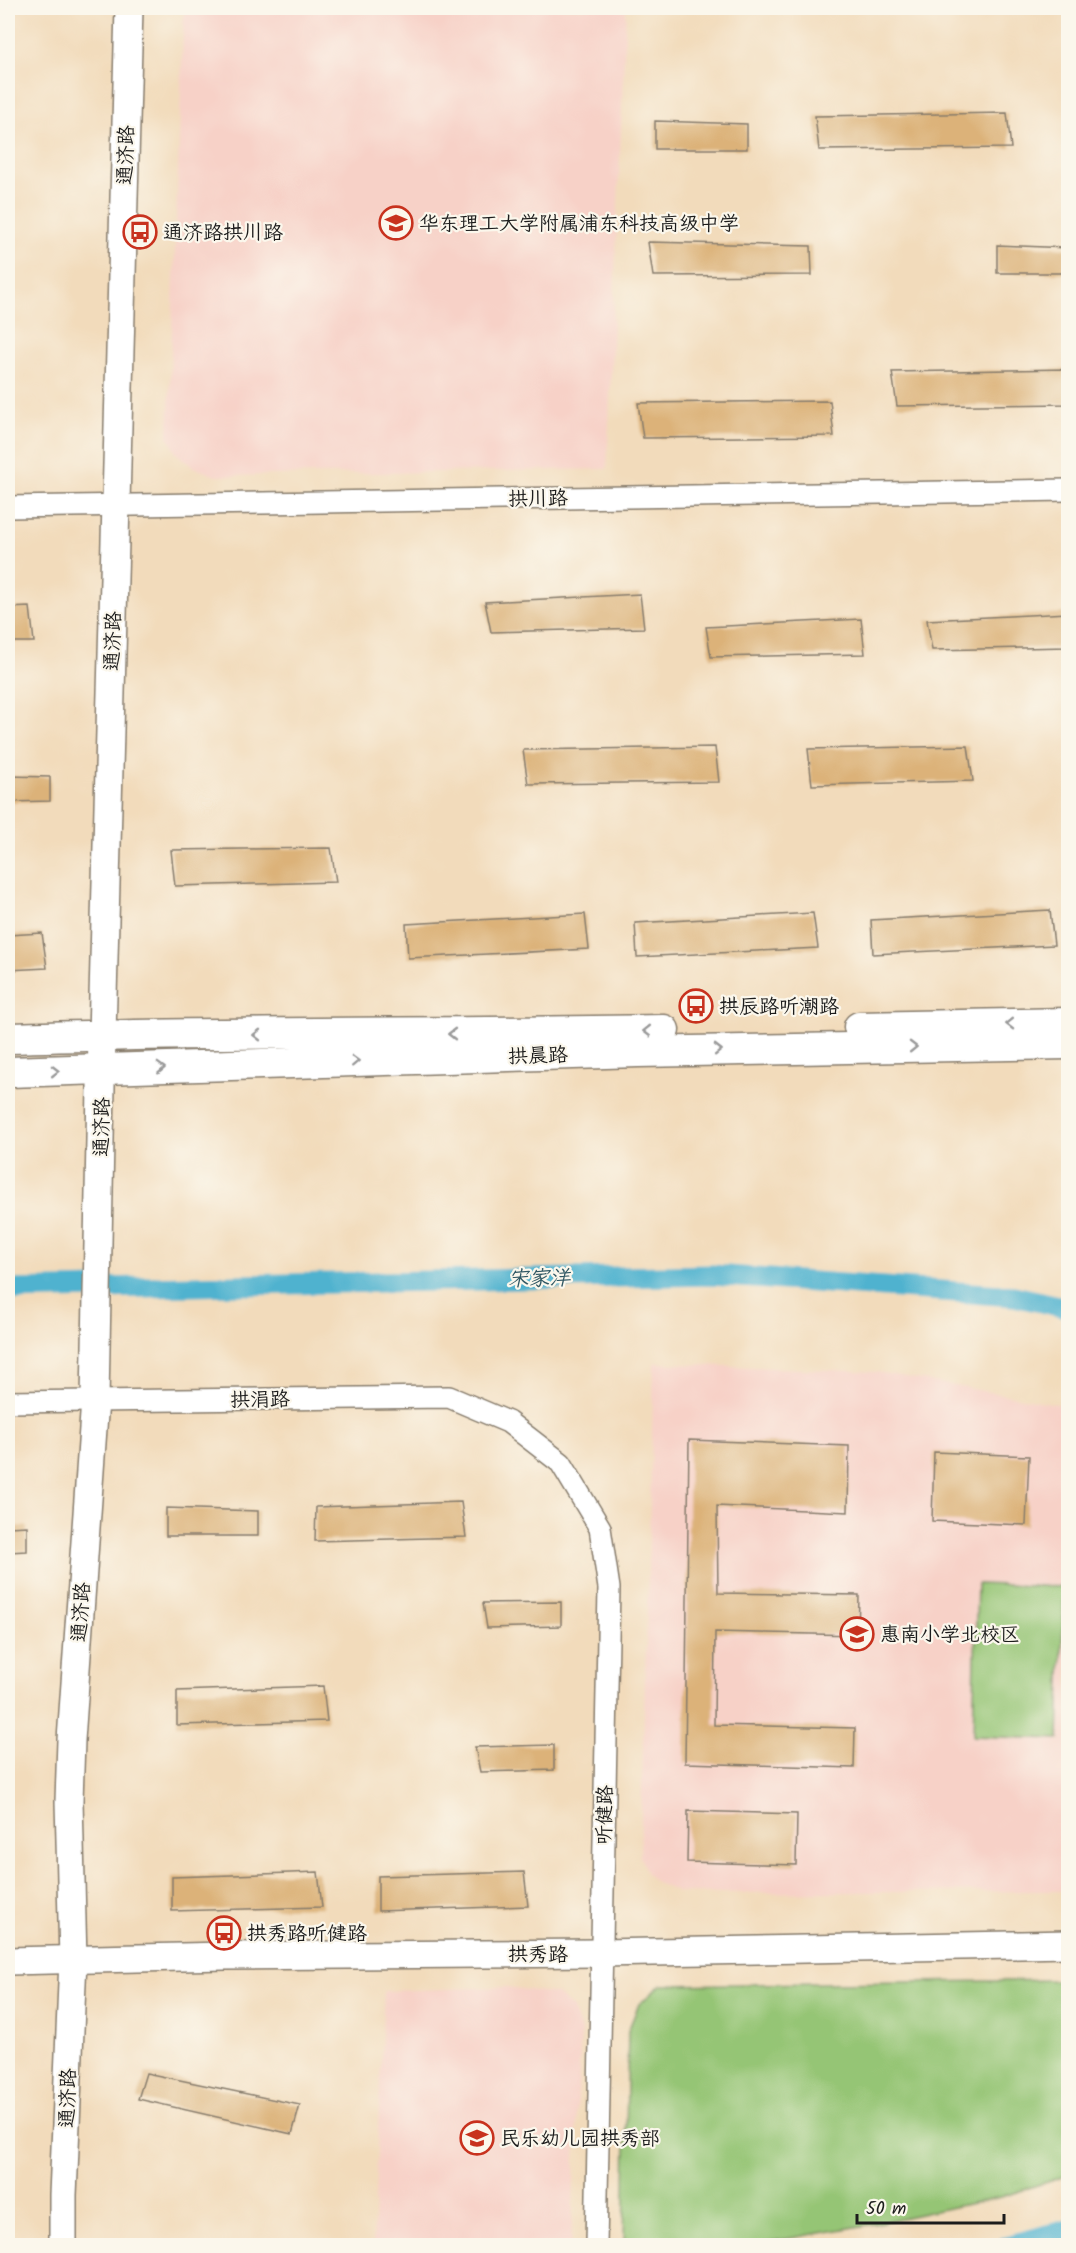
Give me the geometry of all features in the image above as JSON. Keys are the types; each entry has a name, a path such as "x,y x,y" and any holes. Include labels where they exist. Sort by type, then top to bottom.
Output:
{"main road":[{"name":"拱晨路","path":"8,1038 102,1035 467,1034 1068,1023"},
{"name":"拱晨路","path":"8,1072 626,1052 1068,1044"}],"street":[{"name":"通济路","path":"63,2246 73,1960 69,1801 71,1740 95,1400 94,1355 129,8"},
{"name":"拱川路","path":"8,507 1068,490"},
{"name":"拱涓路","path":"8,1402 449,1397 508,1422"},
{"name":"听健路","path":"508,1422 561,1463 600,1528 609,1588 596,2246"},
{"name":"拱秀路","path":"8,1961 1068,1944"}],"shaded area":[{"name":"华东理工大学附属浦东科技高级中学","path":"184,8 626,8 607,469 216,476 193,467 176,453 168,435"},
{"name":"惠南小学北校区","path":"654,1363 877,1372 1062,1405 1068,1411 1068,1891 679,1893 654,1881 647,1874 640,1856"},
{"name":"民乐幼儿园拱秀部","path":"507,1987 557,1994 573,2008 581,2031 571,2245 373,2245 384,1991"}],"green space":[{"path":"977,1584 1064,1587 1059,1739 973,1736"},
{"path":"1068,1980 1068,2175 1001,2197 873,2224 751,2245 624,2245 628,2031 639,2004 661,1985"}],"building":[{"path":"1007,113 1011,148 819,150 815,116"},
{"path":"655,121 747,124 747,149 655,149"},
{"path":"648,242 811,246 812,275 653,276"},
{"path":"997,245 1068,248 1068,273 997,273"},
{"path":"1068,369 1068,404 897,406 892,372"},
{"path":"830,401 834,436 643,438 638,403"},
{"path":"640,594 644,628 491,632 485,602"},
{"path":"30,607 34,642 8,642 8,608"},
{"path":"1068,613 1068,647 932,650 927,620"},
{"path":"861,619 865,654 711,657 706,627"},
{"path":"968,746 973,781 812,785 808,749"},
{"path":"715,747 719,782 528,784 523,750"},
{"path":"8,776 50,777 50,801 8,802"},
{"path":"331,848 336,882 175,886 171,850"},
{"path":"1050,910 1054,945 873,954 871,920"},
{"path":"813,913 818,948 637,957 635,923"},
{"path":"585,914 589,949 408,958 406,924"},
{"path":"42,933 47,968 8,970 8,935"},
{"path":"689,1440 849,1446 848,1512 717,1506 718,1593 859,1595 858,1635 715,1632 714,1725 855,1728 854,1768 685,1763"},
{"path":"934,1452 1029,1456 1026,1525 932,1521"},
{"path":"461,1502 466,1537 315,1541 316,1507"},
{"path":"166,1508 258,1511 258,1536 166,1536"},
{"path":"27,1526 27,1551 8,1552 8,1527"},
{"path":"561,1602 561,1626 487,1628 483,1603"},
{"path":"323,1686 327,1721 177,1725 177,1691"},
{"path":"554,1745 554,1770 480,1772 475,1747"},
{"path":"688,1811 797,1814 796,1865 687,1862"},
{"path":"318,1872 322,1907 172,1911 172,1877"},
{"path":"524,1872 528,1906 378,1911 378,1876"},
{"path":"146,2073 300,2105 292,2134 138,2099"}],"waterway":[{"name":"宋家洋","path":"8,1290 712,1275 1014,1296 1068,1308"},
{"path":"1007,2246 1068,2230"}],"place":[{"name":"华东理工大学附属浦东科技高级中学","path":"396,223"},
{"name":"通济路拱川路","path":"140,232"},
{"name":"拱辰路听潮路","path":"696,1006"},
{"name":"惠南小学北校区","path":"857,1634"},
{"name":"拱秀路听健路","path":"224,1933"},
{"name":"民乐幼儿园拱秀部","path":"477,2138"}]}
